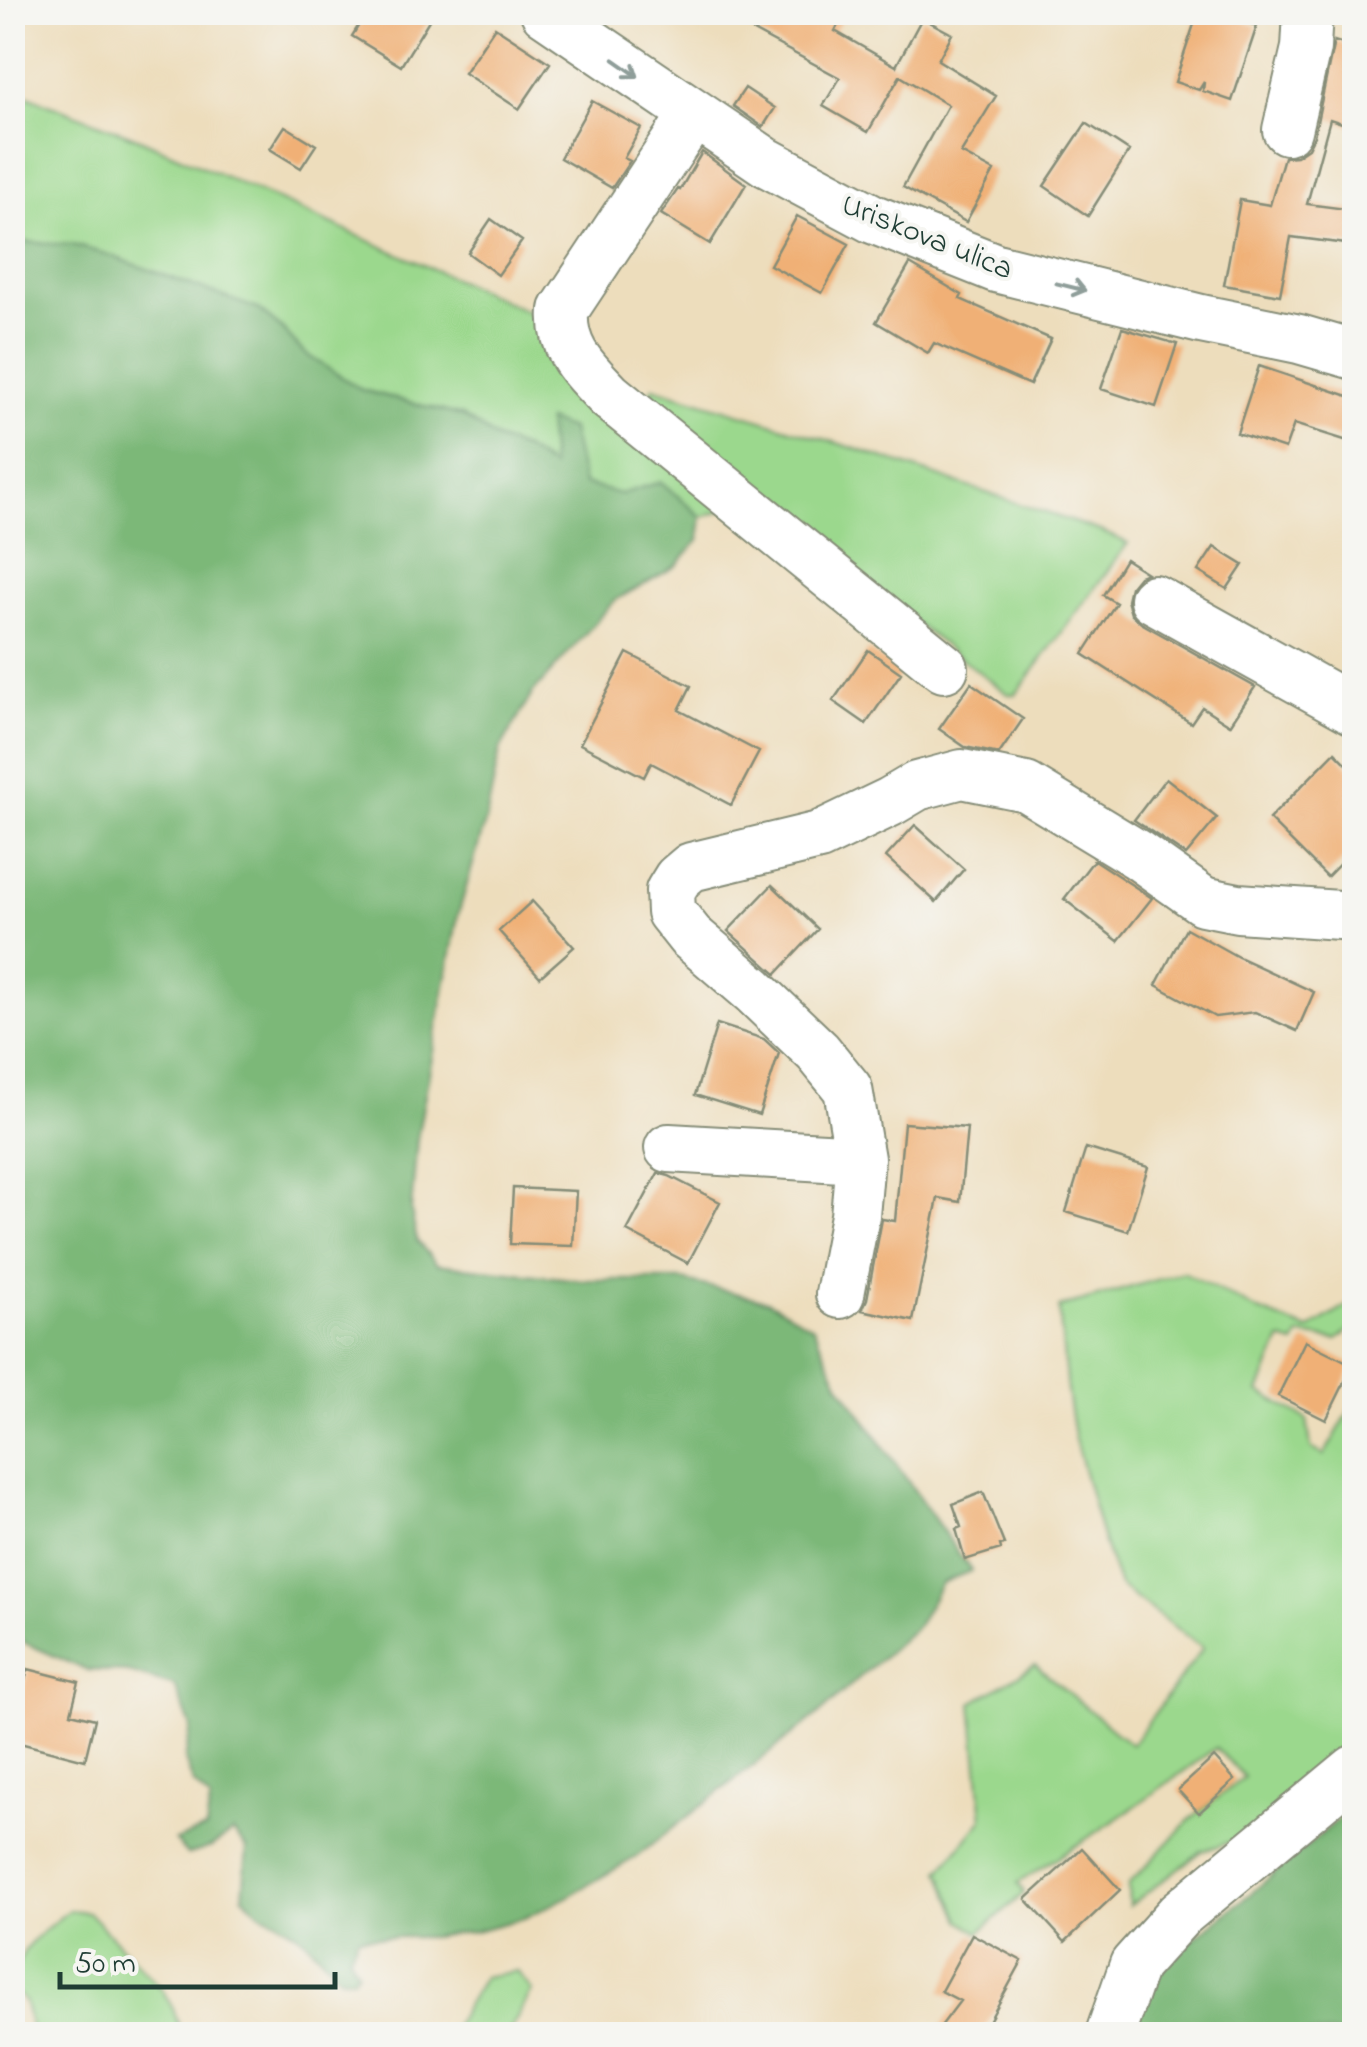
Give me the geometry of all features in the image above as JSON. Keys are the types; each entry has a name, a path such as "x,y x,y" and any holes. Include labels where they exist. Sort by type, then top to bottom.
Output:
{"street":[{"name":"Uriskova ulica","path":"546,12 766,162 873,218 996,268 1354,355"},
{"path":"1287,130 1306,48 1308,12"},
{"path":"694,114 564,310 562,330 569,348 609,396 944,668"},
{"path":"1154,599 1354,710"},
{"path":"1305,684 1354,748"},
{"path":"840,1294 855,1216 860,1160 848,1088 818,1052 690,936 671,912 670,891 692,867 818,836 917,786 962,774 1026,787 1203,901 1238,908 1354,916"},
{"path":"669,1148 860,1160"},
{"path":"1110,2034 1134,1965 1180,1914 1354,1770"}],"green space":[{"path":"12,90 140,139 554,323 734,506 702,517 661,482 620,495 582,484 524,449 498,440 462,416 362,390 304,353 258,309 13,238"},
{"path":"13,238 73,245 106,254 258,309 304,353 362,390 462,416 551,467 547,421 571,429 583,484 620,494 661,482 702,517 699,540 676,566 614,601 532,694 500,750 486,819 458,915 417,1139 411,1211 417,1241 437,1264 581,1280 682,1280 767,1301 813,1327 839,1383 971,1571 941,1583 917,1626 814,1718 636,1857 524,1918 431,1937 358,1937 349,1957 357,1971 352,1978 339,1976 304,1938 261,1913 243,1897 247,1848 233,1832 211,1847 187,1855 175,1841 206,1829 210,1801 193,1783 185,1760 191,1727 175,1686 128,1672 86,1670 25,1643 13,1633"},
{"path":"653,387 847,446 1128,543 1016,694 1008,694 637,412"},
{"path":"1183,1272 1259,1311 1308,1330 1354,1302 1354,1326 1337,1340 1300,1335 1295,1344 1281,1340 1259,1392 1307,1419 1311,1448 1324,1455 1354,1403 1354,1756 1257,1834 1202,1851 1129,1906 1128,1885 1191,1819 1244,1777 1216,1748 1018,1883 1024,1893 979,1933 961,1920 940,1871 983,1819 972,1703 1035,1665 1131,1745 1203,1648 1119,1586 1074,1436 1059,1308"},
{"path":"1354,1806 1354,2034 1121,2034 1161,1964"},
{"path":"69,1910 88,1912 162,1989 182,2034 32,2031 24,2000 13,1991 17,1964 30,1944"},
{"path":"517,1971 532,1991 508,2034 449,2034 483,1977"}],"building":[{"path":"367,12 434,12 401,66 352,36"},
{"path":"718,12 845,12 835,31 896,66 922,18 952,34 938,60 996,96 961,153 994,171 966,222 903,187 948,105 900,76 868,132 823,106 840,78"},
{"path":"1198,12 1217,12 1257,26 1232,101 1203,91 1204,82 1199,90 1175,82"},
{"path":"495,27 550,63 519,109 464,73"},
{"path":"1334,41 1350,46 1346,58 1354,61 1354,127 1330,119 1307,204 1354,210 1354,245 1291,237 1280,295 1224,285 1240,200 1270,205 1284,157 1296,156 1308,148 1314,136"},
{"path":"745,88 775,108 763,127 733,106"},
{"path":"592,101 641,128 624,158 630,161 612,188 560,158"},
{"path":"1086,123 1129,151 1088,216 1044,186"},
{"path":"285,126 316,145 301,168 270,149"},
{"path":"702,152 746,184 710,244 661,214"},
{"path":"797,216 849,244 822,293 770,265"},
{"path":"491,219 522,241 498,275 468,253"},
{"path":"910,264 962,295 960,299 1051,339 1030,385 934,343 928,353 876,322"},
{"path":"1122,328 1177,344 1156,407 1101,389"},
{"path":"1259,366 1354,398 1354,443 1294,424 1285,449 1237,433"},
{"path":"1214,547 1243,565 1227,589 1198,571"},
{"path":"1125,559 1147,573 1130,587 1127,600 1131,614 1255,687 1230,725 1202,707 1191,723 1083,654 1116,603 1103,595"},
{"path":"868,650 901,673 866,724 833,701"},
{"path":"627,653 691,686 679,710 759,752 731,805 651,763 644,777 580,744"},
{"path":"971,683 1023,719 999,754 965,747 939,729"},
{"path":"1335,752 1354,771 1354,849 1327,877 1269,819"},
{"path":"1166,778 1217,818 1186,855 1134,820"},
{"path":"915,825 964,869 936,902 886,857"},
{"path":"1094,860 1152,898 1118,941 1064,899"},
{"path":"772,885 818,929 776,974 728,931"},
{"path":"532,901 574,947 540,977 499,931"},
{"path":"1186,928 1314,992 1297,1031 1255,1012 1215,1017 1156,985"},
{"path":"717,1024 764,1039 779,1053 759,1115 695,1095"},
{"path":"904,1123 967,1128 960,1202 938,1198 913,1321 862,1310 882,1219 895,1221"},
{"path":"1086,1148 1148,1167 1128,1231 1066,1212"},
{"path":"658,1173 720,1202 688,1263 627,1231"},
{"path":"513,1188 576,1191 573,1246 510,1244"},
{"path":"1305,1341 1353,1365 1326,1420 1278,1396"},
{"path":"983,1492 1004,1544 1001,1549 965,1560 956,1529 961,1527 953,1504"},
{"path":"28,1669 79,1682 71,1713 95,1719 85,1760 12,1741"},
{"path":"1214,1757 1235,1780 1199,1813 1178,1790"},
{"path":"1082,1848 1120,1890 1065,1942 1026,1899"},
{"path":"972,1934 1022,1961 982,2034 935,2034 960,2001 941,1991"}]}
